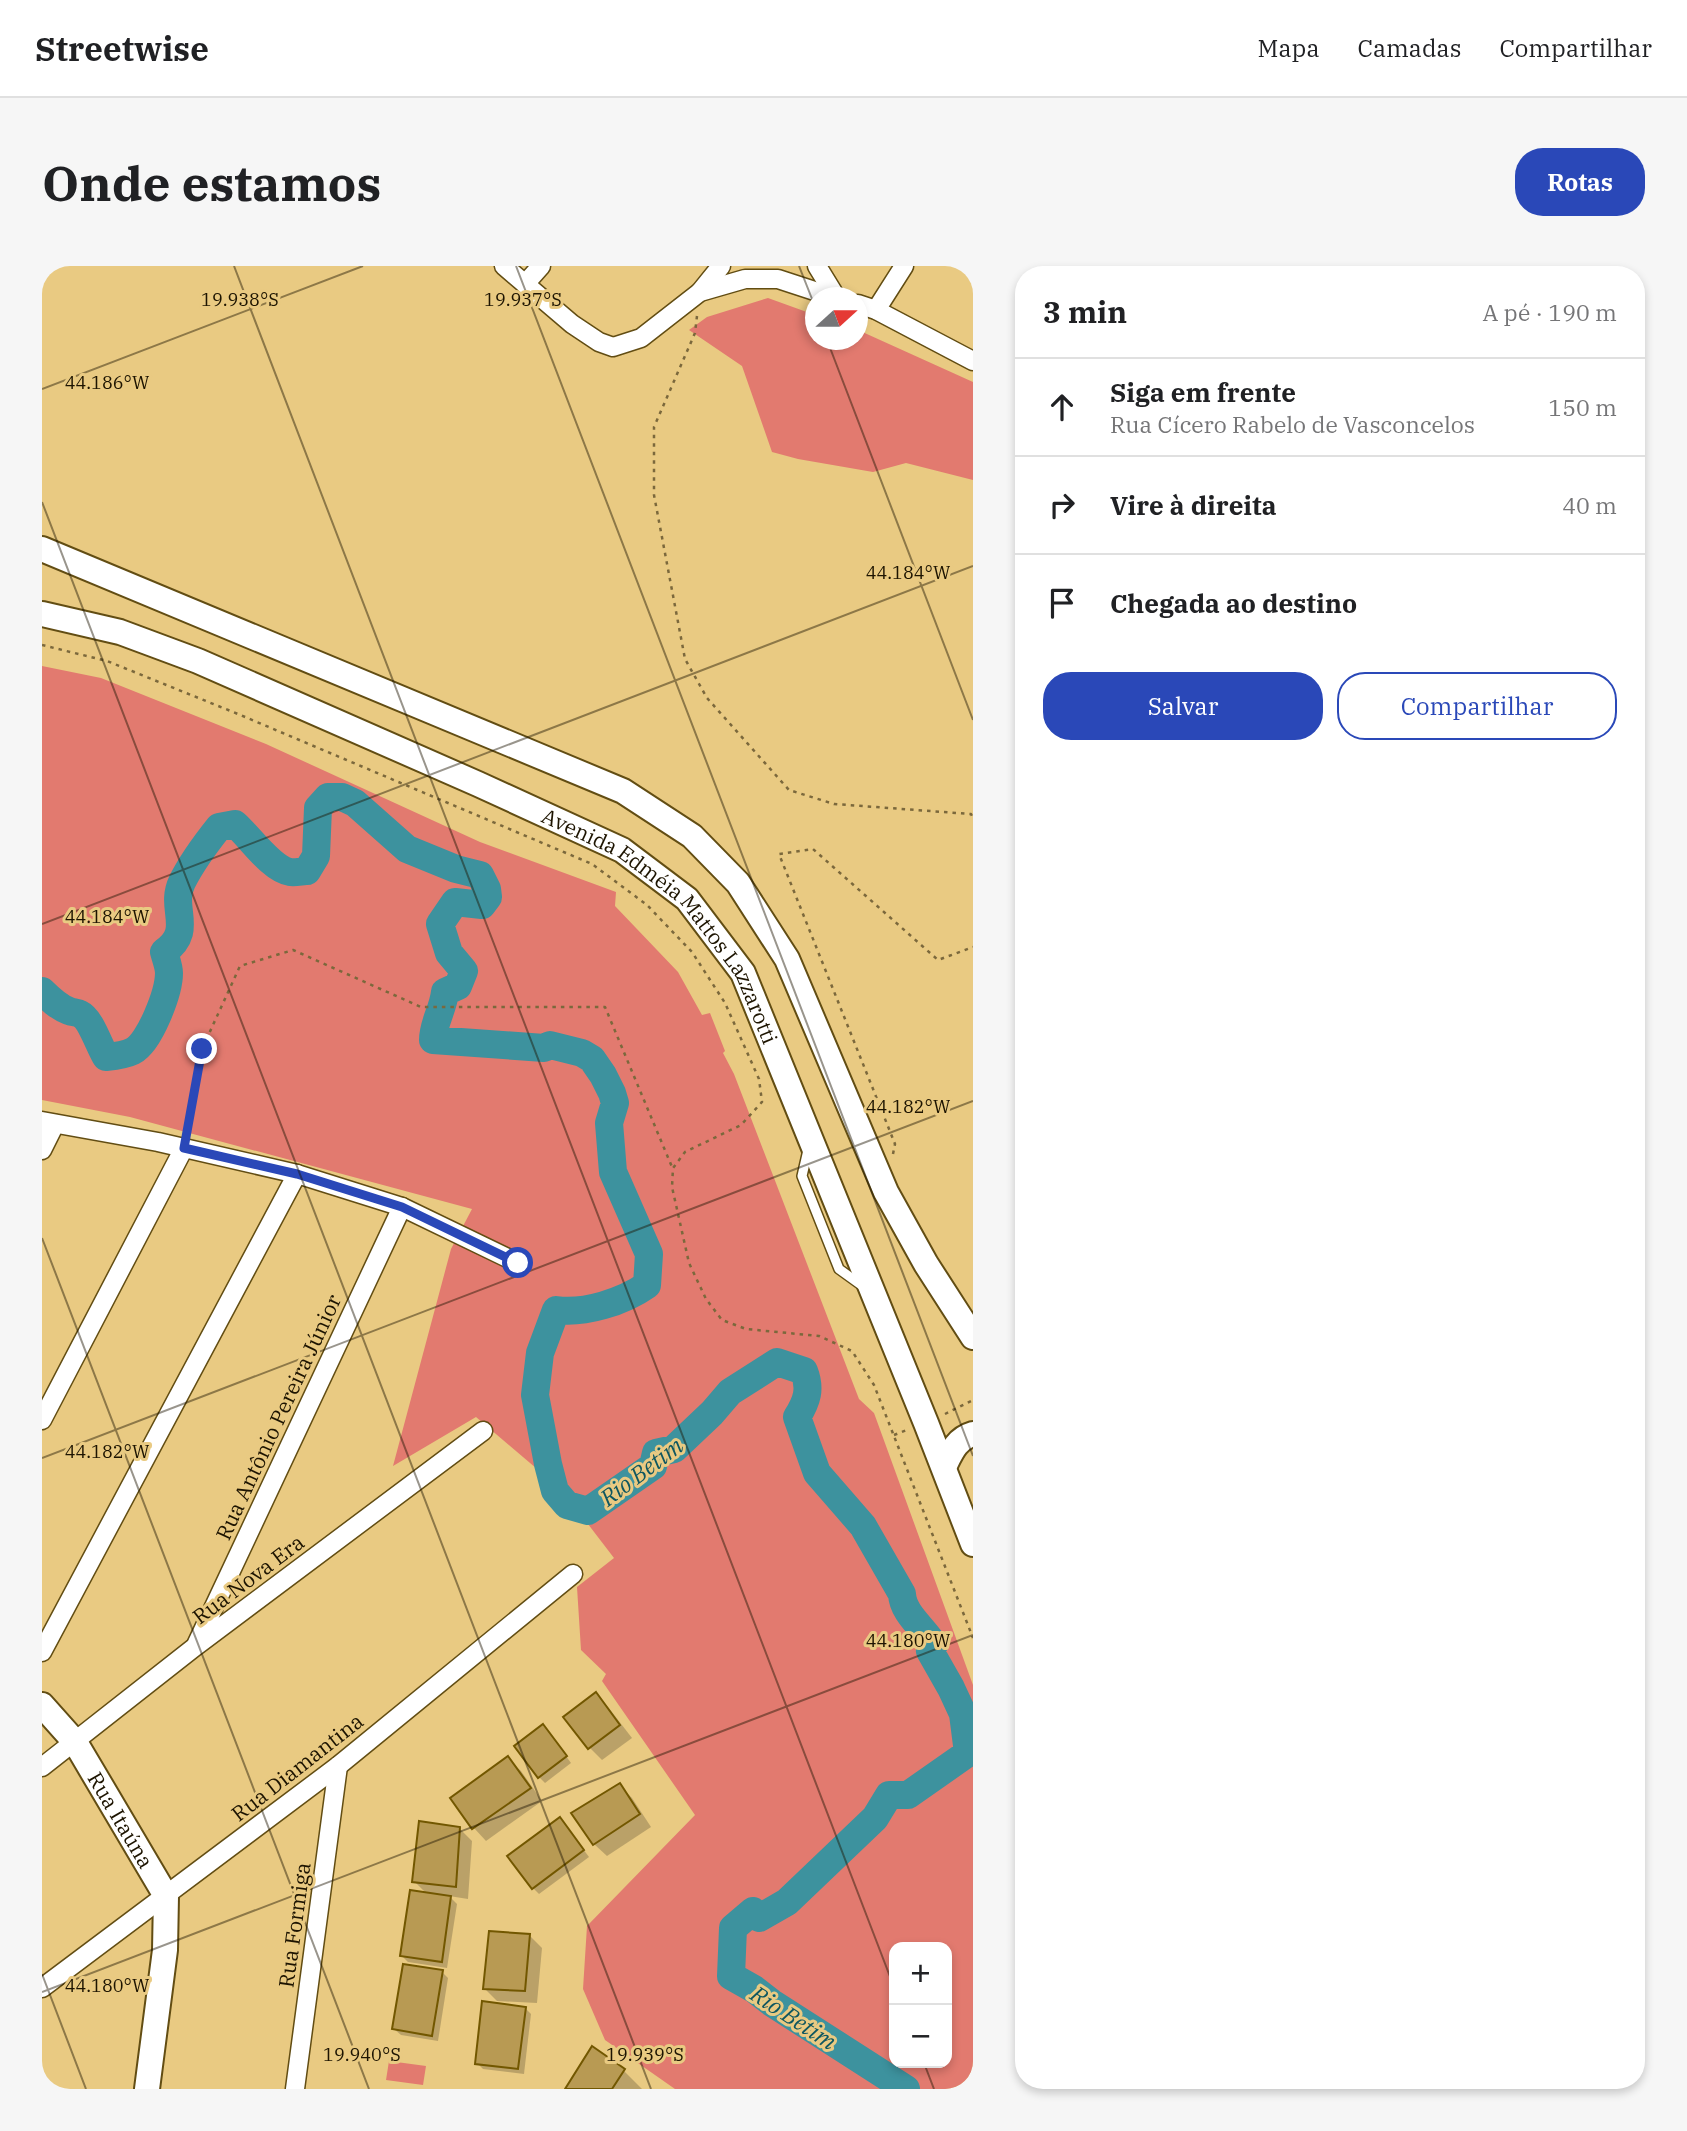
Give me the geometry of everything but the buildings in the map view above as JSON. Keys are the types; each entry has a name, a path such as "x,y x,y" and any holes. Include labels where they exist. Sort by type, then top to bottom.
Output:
{"main road":[{"path":"42,548 623,791 692,836 737,883 787,959 886,1192 926,1264 973,1337"},
{"name":"Avenida Edméia Mattos Lazzarotti","path":"42,614 120,632 198,661 478,784 622,850 687,899 743,973 973,1544"},
{"path":"944,1467 954,1447 965,1436 973,1434"},
{"name":"Rua Itaúna","path":"42,1704 75,1742 166,1896"},
{"path":"147,2089 165,1950 166,1896"}],"street":[{"path":"505,266 572,324 599,342 613,347 641,338 700,292 721,266"},
{"path":"525,284 541,266"},
{"path":"817,266 829,287"},
{"path":"876,310 904,266"},
{"path":"700,292 745,279 778,279 805,288"},
{"path":"868,307 973,361"},
{"path":"42,1150 49,1122 184,1148 297,1174 402,1207 518,1263"},
{"path":"42,1420 184,1148"},
{"path":"42,1652 297,1174"},
{"name":"Rua Antônio Pereira Júnior","path":"196,1646 402,1207"},
{"name":"Rua Nova Era","path":"42,1767 196,1646 483,1431"},
{"name":"Rua Diamantina","path":"42,1989 338,1766 573,1574"},
{"name":"Rua Formiga","path":"295,2089 338,1766"}],"path":[{"path":"700,292 695,333 654,427 654,495 685,659 707,698 789,790 834,804 971,814 973,818"},
{"path":"42,645 119,666 592,864 647,905 692,952 725,1003 759,1079 762,1102 741,1125 685,1152 673,1168"},
{"path":"893,1156 895,1144 779,853 813,849 939,960 973,947"},
{"path":"184,1148 202,1049 240,966 293,950 421,1007 605,1007 673,1168 672,1187 689,1263 706,1299 722,1320 746,1329 819,1336 852,1351 874,1385 973,1638"}],"shaded area":[{"path":"768,298 805,311 805,350 868,350 868,335 973,382 973,480 906,463 873,472 772,452 742,366 689,330 707,317"},
{"path":"42,666 101,678 266,744 480,842 616,892 615,906 678,972 702,1015 710,1013 725,1051 723,1053 734,1074 859,1399 874,1413 973,1685 973,2089 675,2089 605,2040 583,1989 587,1926 695,1815 602,1681 606,1674 581,1650 577,1587 614,1558 555,1481 543,1474 476,1417 393,1466 451,1249 472,1209 130,1117 42,1100"},
{"path":"389,2061 426,2066 423,2085 386,2080"}],"waterway":[{"name":"Rio Betim","path":"42,991 61,1007 84,1017 106,1057 133,1051 146,1038 166,992 169,973 164,952 178,936 178,901 182,882 214,833 219,827 235,824 261,852 283,870 307,871 316,856 318,808 328,797 342,797 355,803 407,849 456,869 480,875 488,897 482,905 455,902 440,924 449,953 464,971 458,986 445,992 433,1040 544,1048 550,1045 582,1053 592,1059 603,1075 615,1103 609,1123 613,1172 649,1254 647,1285 615,1301 591,1308 556,1310 540,1353 535,1395 555,1491 567,1505 588,1511 653,1466 656,1453 674,1449 730,1392 777,1362 804,1371 807,1395 797,1417 817,1473 863,1526 902,1594 906,1608 934,1645 930,1651 963,1714 968,1753 908,1795 889,1795 875,1818 787,1902 759,1918 753,1911 733,1928 731,1976 906,2089"}],"route":[{"path":"202,1049 184,1148 297,1174 402,1207 518,1263"}]}
